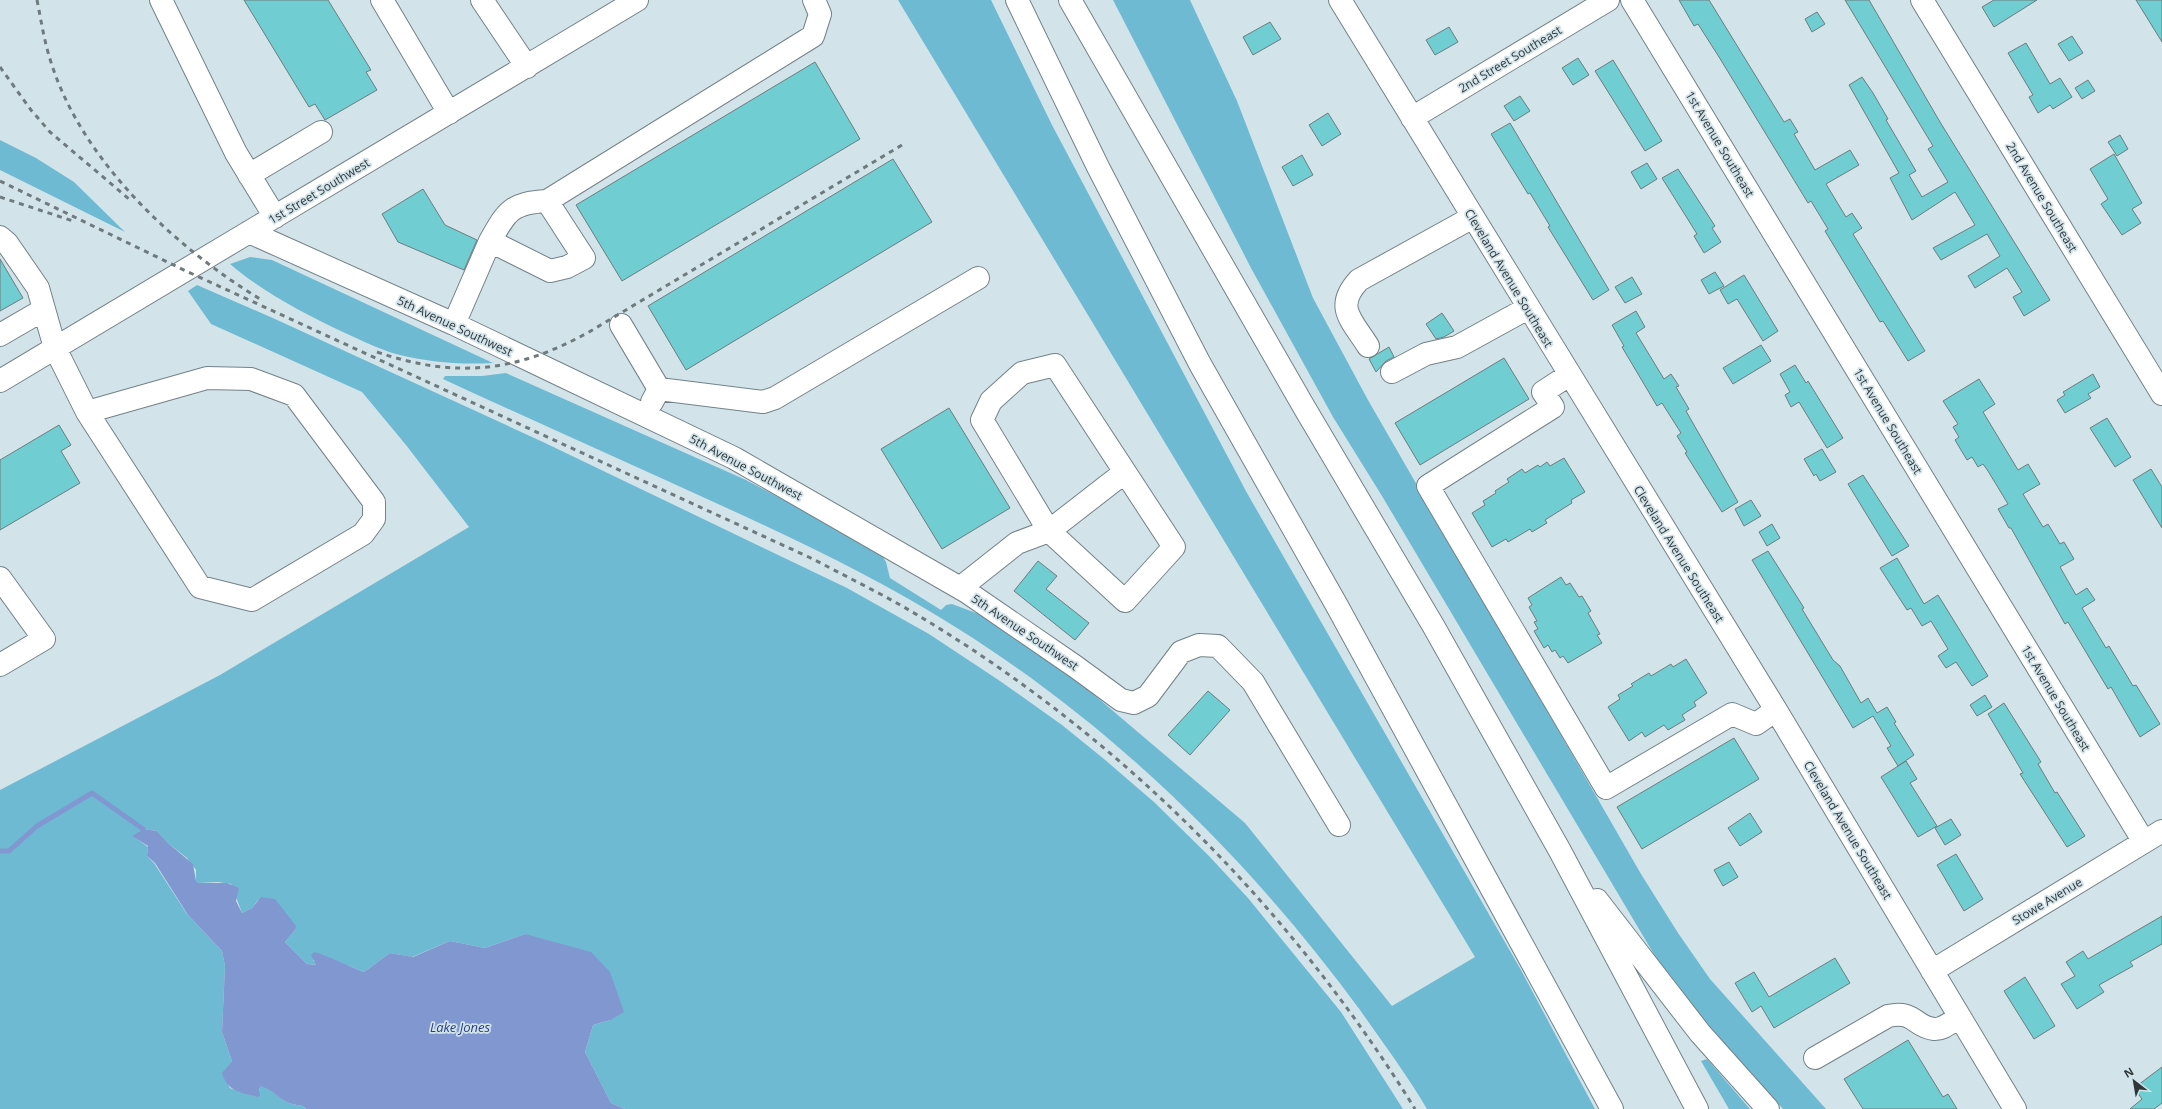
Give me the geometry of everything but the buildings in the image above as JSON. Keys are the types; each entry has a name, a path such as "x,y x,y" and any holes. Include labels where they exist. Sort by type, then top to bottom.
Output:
{"main road":[{"path":"161,0 236,153 275,216"},
{"path":"382,0 450,113"},
{"path":"483,0 527,66"},
{"name":"1st Street Southwest","path":"0,381 637,0"},
{"path":"454,324 490,241 501,222 514,206 531,202 548,201 813,36 820,14 814,0"},
{"path":"1018,0 1098,167 1200,364 1336,604 1612,1109"},
{"path":"1070,0 1304,407 1434,627 1560,852 1697,1109"},
{"name":"Cleveland Avenue Southeast","path":"1340,0 1776,710 2015,1109"},
{"name":"2nd Street Southeast","path":"1412,118 1608,0"},
{"name":"1st Avenue Southeast","path":"1632,0 2144,842"},
{"name":"2nd Avenue Southeast","path":"1922,0 2162,394"},
{"path":"249,175 322,132"},
{"path":"490,241 550,271 567,267 584,258 548,201"},
{"path":"1368,346 1351,318 1345,304 1349,291 1359,280 1472,217"},
{"name":"5th Avenue Southwest","path":"249,232 454,324 734,458 960,588 1076,667 1111,694 1129,702 1141,701 1151,693 1181,652 1199,645 1218,646 1253,682 1339,825"},
{"path":"0,237 7,243 38,288 55,348 88,412 200,587 252,600 363,534 374,519 374,502 294,396 251,379 206,378 88,412"},
{"path":"659,389 762,402 775,398 978,278"},
{"path":"1392,372 1426,354 1457,347 1528,308"},
{"path":"0,335 44,310"},
{"path":"621,325 659,389"},
{"path":"1055,365 1174,547 1125,601 1049,531 982,420 991,401 1022,373 1055,365"},
{"path":"1569,375 1543,392 1553,407 1428,486 1606,788 1732,714 1756,724 1776,710"},
{"path":"645,415 659,389"},
{"path":"960,588 1017,543 1049,531 1125,472"},
{"path":"0,578 44,639 0,665"},
{"name":"Stowe Avenue","path":"1932,971 2162,831"},
{"path":"1560,852 1700,1033 1768,1109"},
{"path":"1815,1058 1888,1016 1898,1014 1908,1015 1934,1029 1942,1028 1960,1017"}],"shaded area":[{"path":"898,0 991,0 1052,125 1247,493 1521,970 1595,1109 1427,1109 1403,1071 1360,1010 1318,955 1273,901 1226,849 1176,800 1125,753 1071,708 1015,667 957,628 869,577 748,518 443,379 445,376 482,376 506,373 746,480 879,551 886,562 890,578 941,610 946,605 952,604 984,616 1066,671 1245,823 1392,1006 1475,957"},
{"path":"1113,0 1190,0 1237,101 1313,298 1368,400 1641,874 1678,933 1710,979 1826,1109 1783,1109 1699,1016 1655,956 1382,496 1333,417 1251,268"},
{"path":"0,140 36,158 74,182 125,232 0,170"},
{"path":"250,257 272,260 493,363 481,364 432,361 383,350 330,326 285,302 243,275 230,264"},
{"path":"197,285 275,319 543,442 847,588 929,634 1000,681 1062,725 1104,759 1154,802 1209,856 1248,898 1341,1012 1403,1109 625,1109 611,1103 585,1052 593,1025 610,1020 525,934 485,948 450,941 412,957 390,953 364,972 319,954 313,960 317,965 307,964 285,942 295,930 258,900 252,908 242,913 231,884 218,882 199,883 196,881 196,870 187,858 169,844 157,831 143,829 133,836 148,847 147,856 154,863 187,914 222,951 225,966 222,1032 232,1061 223,1073 230,1088 257,1097 261,1085 268,1088 289,1103 303,1106 306,1109 0,1109 0,790 220,675 469,527 406,445 362,392 211,324 188,291"},
{"path":"1707,1059 1750,1109 1729,1109 1701,1061"}],"water":[{"name":"Lake Jones","path":"143,829 157,831 169,844 193,864 196,881 199,883 227,883 239,888 236,901 242,913 252,908 261,897 275,899 296,926 295,930 285,942 307,964 316,965 311,955 314,952 364,972 390,953 413,957 450,941 485,948 525,934 591,952 610,972 624,1012 610,1020 593,1025 585,1052 611,1103 625,1109 306,1109 303,1106 289,1103 261,1086 259,1090 260,1096 257,1097 231,1088 222,1073 232,1061 222,1032 225,966 222,951 188,915 155,863 147,856 148,846 132,836"}],"waterway":[{"path":"0,851 9,851 37,826 92,793 143,829"}],"railway":[{"path":"37,0 48,52 64,96 83,131 107,165 134,197 163,226 227,278 260,299"},
{"path":"0,67 31,110 50,132 129,199"},
{"path":"377,352 406,361 433,366 460,368 486,367 511,363 537,356 589,332 902,145"},
{"path":"0,181 186,271 813,559 909,610 985,658 1058,711 1127,768 1192,829 1254,894 1312,962 1366,1034 1415,1109"},
{"path":"0,197 73,221"}]}
